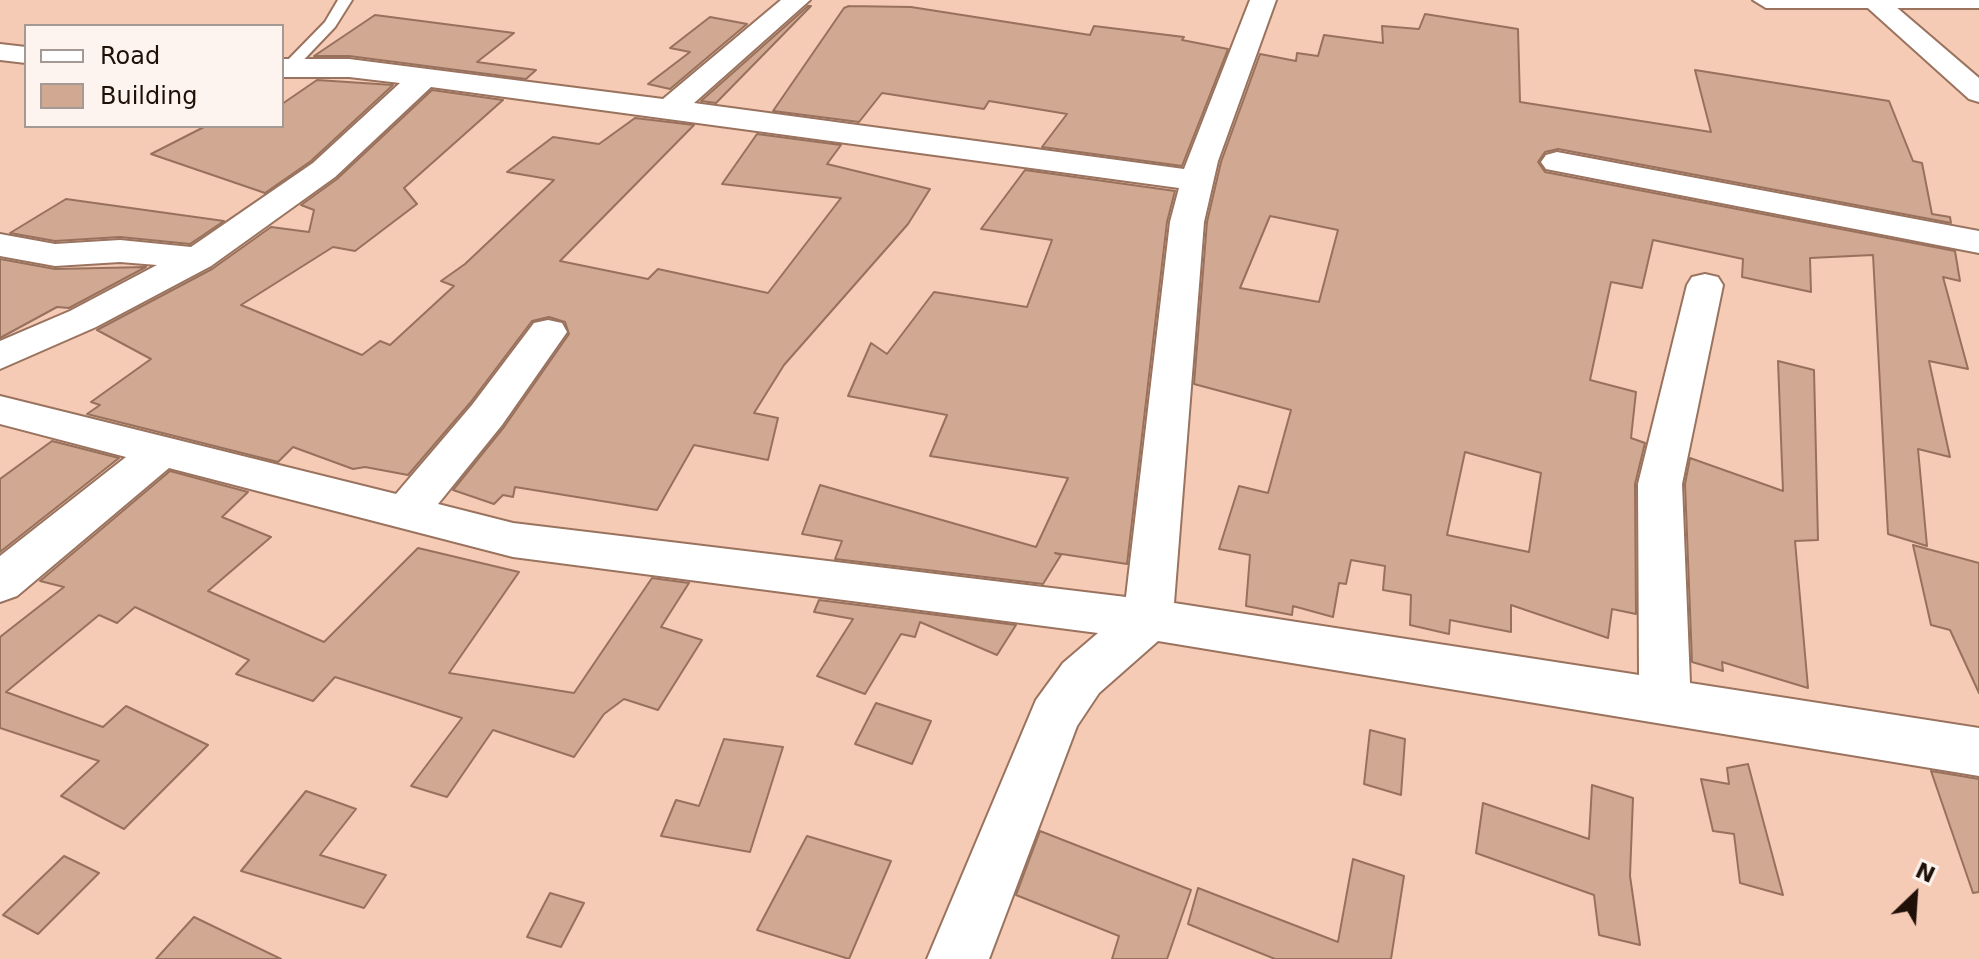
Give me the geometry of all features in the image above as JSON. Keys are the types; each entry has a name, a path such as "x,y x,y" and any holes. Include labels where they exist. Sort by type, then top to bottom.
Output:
{"street":[{"path":"669,109 797,0"},
{"path":"958,959 1055,716 1081,678 1148,620 1187,222 1197,181 1263,0"},
{"path":"1766,0 1979,0"},
{"path":"1873,1 1979,93"},
{"path":"0,52 24,55"},
{"path":"286,68 349,68 424,77 1197,181"},
{"path":"0,356 83,319 198,258 324,170 424,77"},
{"path":"1557,162 1979,242"},
{"path":"0,245 55,255 120,251 198,258"},
{"path":"1665,702 1660,484 1705,285"},
{"path":"405,513 487,415 548,332"},
{"path":"0,410 513,540 1148,620 1979,752"},
{"path":"0,583 162,451"}],"lane":[{"path":"286,68 330,24 345,0"}],"building":[{"path":"811,6 716,103 701,101"},
{"path":"911,7 1090,35 1094,26 1184,37 1182,40 1228,49 1182,166 1042,147 1067,114 989,101 984,109 882,93 859,122 773,111 844,8"},
{"path":"1425,14 1518,29 1520,102 1711,132 1695,70 1889,101 1913,161 1922,163 1932,214 1950,217 1951,223 1558,149 1545,152 1538,162 1545,172 1955,251 1960,281 1943,277 1968,369 1929,361 1950,457 1918,449 1927,546 1888,534 1873,255 1810,258 1811,292 1742,277 1743,259 1653,240 1642,288 1611,282 1590,380 1636,392 1631,438 1645,443 1635,484 1636,614 1612,609 1608,638 1511,605 1511,632 1450,620 1449,634 1410,625 1411,595 1383,590 1385,566 1351,560 1346,584 1339,583 1333,617 1293,606 1292,615 1246,606 1250,555 1219,549 1239,486 1268,493 1291,410 1194,384 1207,222 1221,162 1260,54 1296,61 1297,53 1318,56 1324,35 1383,43 1382,26 1419,29","holes":["1270,216 1338,230 1319,302 1240,288","1465,452 1541,473 1529,552 1447,535"]},
{"path":"375,15 514,33 477,62 536,70 526,79 349,56 314,56"},
{"path":"710,17 747,24 670,89 648,84 690,52 670,48"},
{"path":"317,80 393,85 311,161 265,193 151,154 202,128 284,128 284,103"},
{"path":"432,90 503,100 404,188 417,204 355,251 333,247 241,305 362,355 380,341 390,345 454,286 441,281 465,264 554,180 507,172 553,137 599,144 635,118 694,125 560,261 648,279 658,269 768,293 841,198 722,184 757,134 841,145 827,164 930,189 908,224 784,365 754,413 778,418 768,460 694,445 657,510 515,487 513,497 503,495 494,504 453,490 504,427 569,334 565,322 549,317 532,321 470,403 408,475 365,467 353,469 293,447 278,462 87,414 100,405 91,402 151,359 97,330 212,269 271,227 309,232 314,210 301,205 337,179"},
{"path":"1025,170 1175,191 1167,222 1127,564 1055,553 1061,555 1043,584 835,559 842,541 802,534 820,485 1036,547 1068,478 930,456 947,415 848,396 871,343 887,354 934,292 1027,307 1052,240 981,229"},
{"path":"66,199 224,221 190,244 120,237 55,241 10,233"},
{"path":"0,259 55,269 146,267 69,308 57,307 0,338"},
{"path":"1778,361 1814,370 1818,540 1795,541 1808,688 1722,662 1723,671 1692,662 1685,484 1690,458 1783,491"},
{"path":"52,441 119,458 0,552 0,479"},
{"path":"170,471 248,492 222,517 271,537 208,591 324,642 418,548 519,572 449,673 574,693 652,578 689,583 661,627 702,640 658,710 624,699 604,714 574,757 493,730 447,797 411,786 462,718 335,677 313,701 236,674 249,660 135,607 117,623 99,615 6,692 103,727 126,706 208,745 124,829 61,796 99,761 0,728 0,637 64,587 40,581"},
{"path":"1913,545 1979,563 1979,693 1950,630 1931,625"},
{"path":"819,600 1016,625 997,655 920,622 915,637 901,634 865,694 817,676 853,619 814,612"},
{"path":"876,703 931,721 912,764 855,744"},
{"path":"1370,730 1405,739 1401,795 1364,784"},
{"path":"724,739 783,747 750,852 661,836 676,800 699,806"},
{"path":"1748,764 1783,895 1740,883 1734,834 1713,831 1701,779 1729,784 1727,768"},
{"path":"1931,771 1979,779 1979,892 1973,893"},
{"path":"1592,785 1633,798 1630,876 1640,945 1599,935 1594,895 1476,853 1483,803 1589,839"},
{"path":"306,791 356,809 320,855 386,875 364,908 241,871"},
{"path":"1040,831 1191,890 1167,959 1112,959 1119,936 1016,895"},
{"path":"807,836 891,861 849,959 757,930"},
{"path":"64,856 99,873 38,934 3,915"},
{"path":"1353,859 1404,876 1391,959 1275,959 1188,924 1198,888 1338,942"},
{"path":"550,893 584,903 561,947 527,937"},
{"path":"194,917 281,959 156,959"}]}
